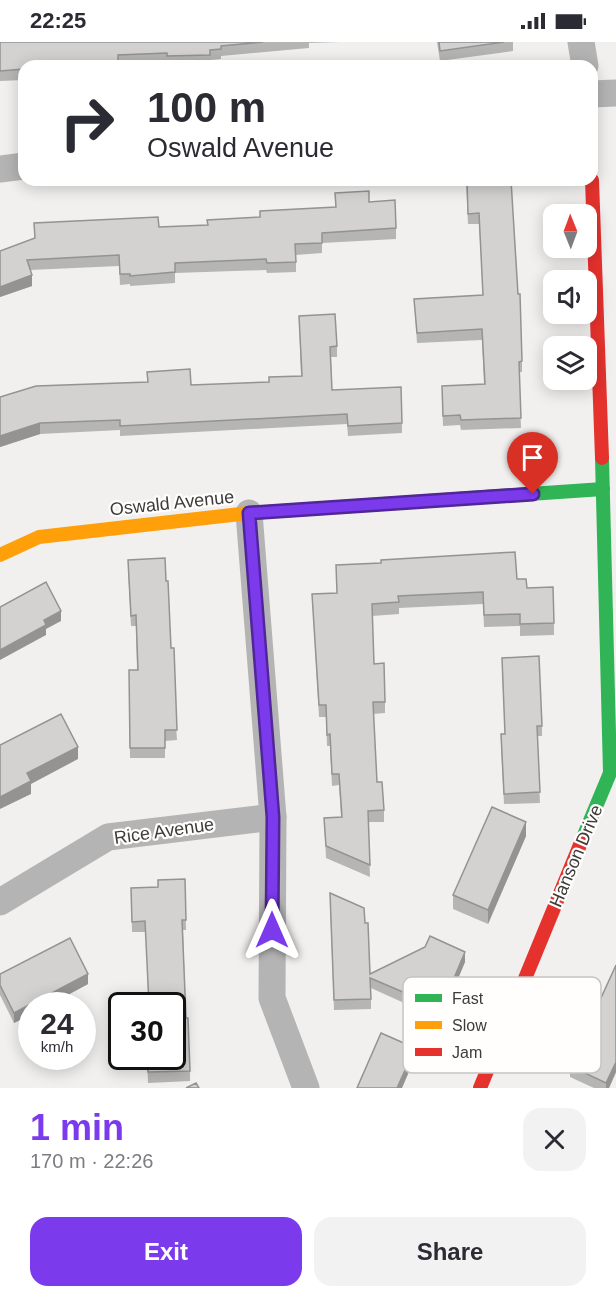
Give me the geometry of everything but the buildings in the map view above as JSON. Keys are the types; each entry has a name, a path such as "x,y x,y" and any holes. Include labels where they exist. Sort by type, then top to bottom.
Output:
{"street":[{"path":"581,42 584,60"},
{"path":"598,94 616,93"},
{"path":"0,169 18,167"},
{"name":"Hanson Drive","path":"526,977 610,773 592,186"},
{"name":"Oswald Avenue","path":"0,555 39,537 249,513 603,489"},
{"path":"249,513 273,817 272,998 306,1088"},
{"name":"Rice Avenue","path":"0,902 108,837 273,817"},
{"name":"Hanson Drive","path":"480,1088 486,1073"}],"traffic: fast":[{"path":"582,840 610,773 602,458"},
{"path":"456,499 603,489"}],"traffic: slow":[{"path":"0,555 39,537 249,513 456,499"}],"traffic: jam":[{"path":"592,186 602,458"},
{"path":"526,977 582,840"},
{"path":"480,1088 486,1073"}],"route":[{"path":"272,930 273,817 249,513 533,494"}]}
